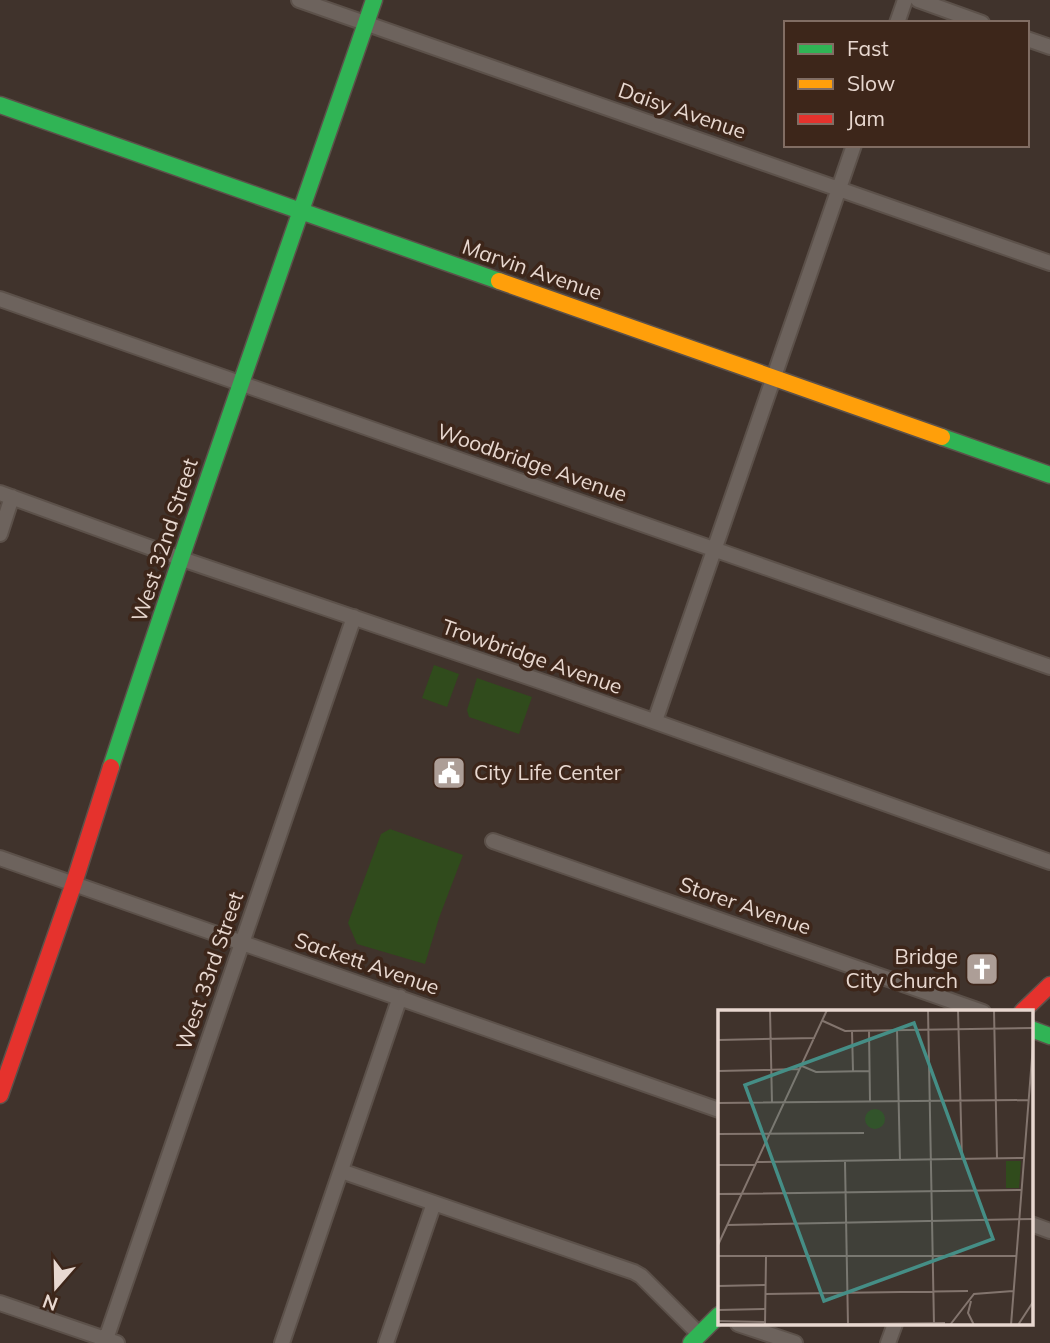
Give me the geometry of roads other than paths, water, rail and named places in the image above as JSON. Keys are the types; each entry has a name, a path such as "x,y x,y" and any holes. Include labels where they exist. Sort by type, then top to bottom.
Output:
{"street":[{"name":"Daisy Avenue","path":"299,0 1050,263"},
{"name":"West 32nd Street","path":"0,1095 74,883 179,558 374,0"},
{"path":"898,21 905,0"},
{"path":"918,0 976,21"},
{"path":"1029,39 1050,47"},
{"name":"Marvin Avenue","path":"0,105 1050,475"},
{"path":"654,721 853,147"},
{"name":"Woodbridge Avenue","path":"0,299 1050,667"},
{"path":"0,534 6,495"},
{"name":"Trowbridge Avenue","path":"6,495 1050,862"},
{"name":"West 33rd Street","path":"105,1340 354,617"},
{"name":"Storer Avenue","path":"494,841 977,1010"},
{"name":"Sackett Avenue","path":"0,858 718,1110"},
{"path":"1024,1010 1050,985"},
{"path":"282,1343 400,998"},
{"path":"1032,1029 1050,1035"},
{"path":"341,1171 634,1272 641,1276 695,1339 718,1317"},
{"path":"386,1343 434,1203"},
{"path":"1032,1224 1050,1231"},
{"path":"0,1303 105,1340"},
{"path":"743,1326 795,1343"},
{"path":"888,1343 894,1326"}],"place":[{"name":"City Life Center","path":"449,773"},
{"name":"Bridge City Church","path":"982,969"}]}
